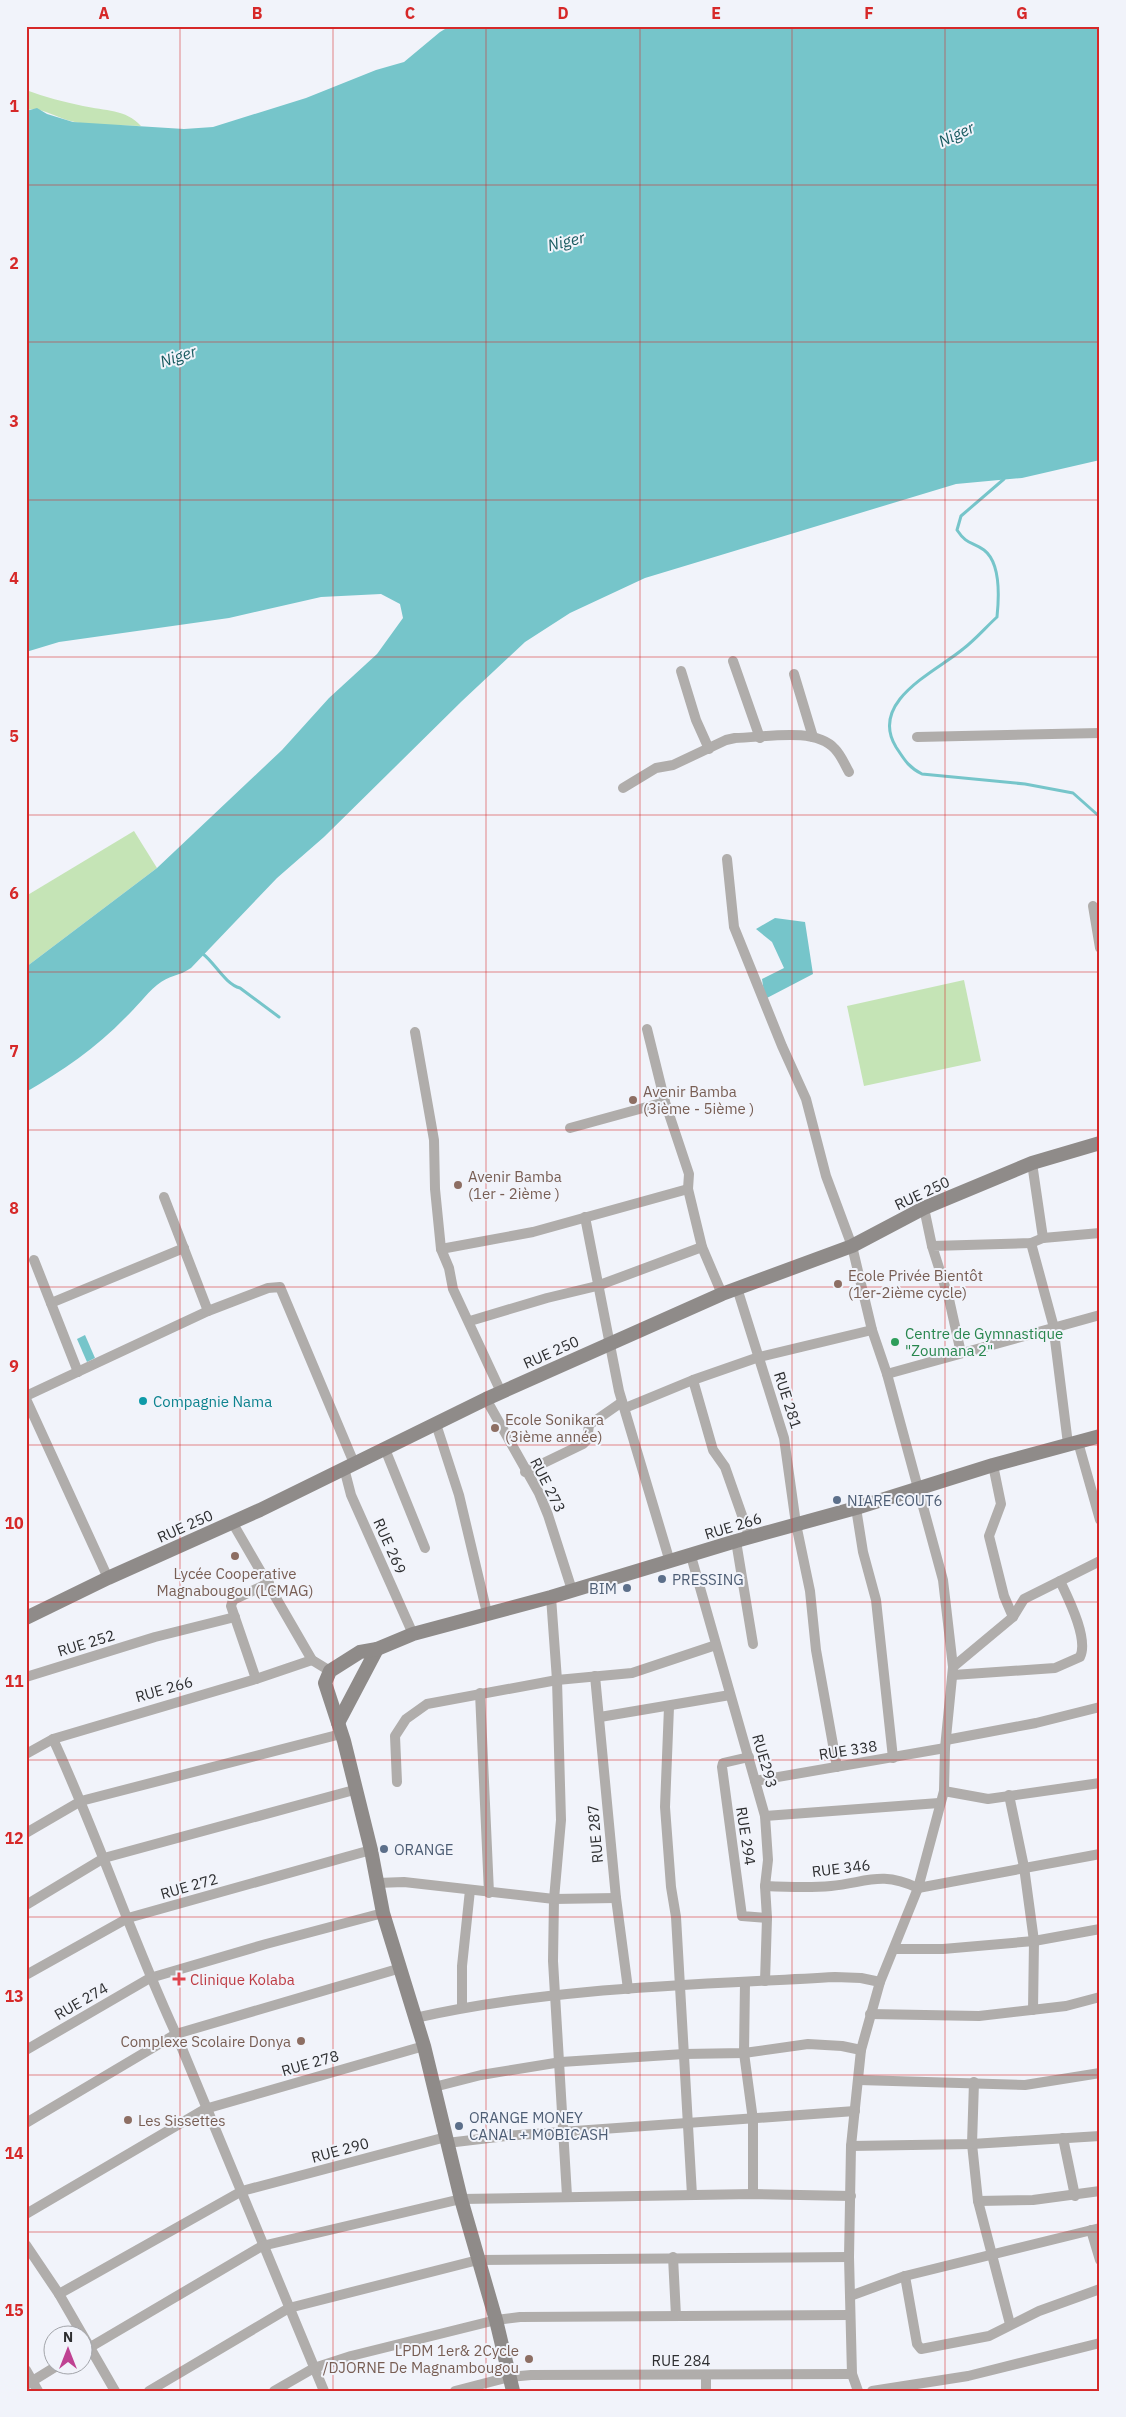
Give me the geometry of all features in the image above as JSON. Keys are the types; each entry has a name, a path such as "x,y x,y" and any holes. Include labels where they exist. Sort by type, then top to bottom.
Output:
{"main road":[{"name":"RUE 250","path":"26,1618 108,1578 232,1522 501,1392 722,1294 852,1246 924,1208 1032,1164 1100,1143"},
{"name":"RUE 266","path":"330,1671 360,1652 413,1634 551,1597 736,1541 856,1508 993,1465 1100,1436"},
{"path":"339,1728 383,1644"},
{"path":"330,1671 326,1684 371,1850 383,1913 424,2046 461,2199 496,2320 513,2391"}],"street":[{"path":"732,661 760,738"},
{"path":"681,671 696,720 709,749"},
{"path":"794,674 813,737"},
{"path":"917,737 1100,733"},
{"path":"622,788 656,768 673,765 726,740 813,737 823,740 835,748 849,772"},
{"path":"727,859 734,927 775,1031 806,1099 826,1176 852,1246 872,1330 887,1374 943,1580 953,1671 944,1790 918,1888 880,1982 870,2014 858,2080 851,2146 849,2256 852,2374 858,2391"},
{"path":"1093,906 1100,948"},
{"path":"646,1029 666,1102 689,1174 688,1189 702,1247 722,1294"},
{"path":"415,1032 434,1140 435,1189 441,1249 450,1268 453,1289 470,1321 501,1392"},
{"path":"570,1128 666,1102"},
{"path":"1032,1164 1043,1238"},
{"path":"441,1249 533,1232 688,1189"},
{"path":"108,1578 26,1398 208,1311 164,1197"},
{"path":"924,1208 932,1246 949,1299 961,1353"},
{"path":"585,1217 609,1344 624,1405 670,1562"},
{"path":"932,1246 1031,1243 1043,1238 1100,1233"},
{"path":"1031,1243 1054,1328 1073,1443 1100,1520"},
{"path":"470,1321 547,1298 597,1286 702,1247"},
{"path":"51,1302 184,1248"},
{"path":"34,1260 78,1372"},
{"name":"RUE 269","path":"208,1311 268,1288 280,1287 349,1466 351,1495 413,1634"},
{"name":"RUE 281","path":"737,1288 784,1438 796,1524 810,1591 816,1650 837,1767"},
{"path":"887,1374 1100,1314"},
{"path":"525,1472 583,1444 587,1440 589,1425 624,1405 759,1357 872,1330"},
{"path":"693,1380 713,1450 725,1467 750,1538"},
{"name":"RUE 273","path":"486,1399 525,1472 539,1493 572,1590"},
{"path":"436,1424 459,1495 487,1613"},
{"path":"384,1449 425,1548"},
{"path":"993,1465 1001,1504 989,1536 1004,1596 1013,1617"},
{"path":"856,1508 863,1552 876,1600 893,1758"},
{"path":"232,1522 312,1660 330,1671"},
{"path":"736,1541 753,1644"},
{"name":"RUE293","path":"691,1556 765,1816 768,1860 765,1886 767,1918 765,1982"},
{"path":"953,1671 1013,1617 1024,1599 1100,1561"},
{"path":"953,1671 1055,1668 1080,1657 1082,1652 1077,1624 1060,1581"},
{"path":"256,1679 231,1606 233,1600 269,1583"},
{"path":"551,1597 557,1680 561,1820 554,1899 555,1997 561,2062 567,2196"},
{"name":"RUE 252","path":"26,1677 154,1637 235,1616"},
{"path":"397,1782 395,1736 406,1718 427,1704 557,1680 632,1672 716,1645"},
{"name":"RUE 266","path":"26,1754 53,1739 256,1679 312,1660"},
{"name":"RUE 287","path":"595,1676 616,1898 628,1989"},
{"path":"480,1694 488,1893"},
{"path":"600,1717 669,1707 730,1695"},
{"path":"669,1707 665,1807 671,1887 676,1916 692,2195"},
{"name":"RUE 338","path":"755,1781 893,1758 1100,1707"},
{"path":"26,1833 81,1801 339,1728"},
{"path":"53,1739 81,1801 150,1978 176,2034 205,2109 242,2191 262,2246 324,2391"},
{"name":"RUE 294","path":"749,1757 723,1763 722,1767 742,1916 767,1918"},
{"path":"944,1790 988,1800 1009,1795 1100,1783"},
{"path":"26,1904 104,1858 354,1790"},
{"path":"1009,1795 1024,1867 1034,1941 1033,2010"},
{"path":"765,1816 940,1803"},
{"name":"RUE 272","path":"26,1975 128,1918 371,1850"},
{"path":"918,1888 1100,1854"},
{"name":"RUE 346","path":"765,1886 802,1888 834,1886 871,1878 900,1880 918,1888"},
{"path":"377,1883 404,1882 554,1899 616,1898"},
{"path":"462,2007 462,1966 470,1890"},
{"name":"RUE 274","path":"26,2050 150,1978 266,1944 383,1913"},
{"path":"894,1949 943,1949 1034,1941 1100,1929"},
{"path":"26,2123 176,2034 401,1968"},
{"path":"415,2018 462,2007 628,1989 835,1978 861,1978 880,1982"},
{"path":"745,1982 744,2053 753,2120 753,2194"},
{"path":"870,2014 979,2016 1066,2006 1100,1997"},
{"path":"434,2086 481,2075 561,2062 684,2054 744,2053 808,2044 842,2046 862,2050"},
{"name":"RUE 278","path":"26,2214 205,2109 424,2046"},
{"path":"858,2080 1024,2084 1100,2073"},
{"path":"974,2082 972,2144 978,2201 990,2256 1010,2324"},
{"name":"RUE 290","path":"59,2294 150,2245 242,2191 446,2140 855,2112"},
{"path":"851,2146 972,2144 1100,2136"},
{"path":"1063,2138 1075,2196"},
{"path":"978,2201 1033,2200 1075,2196 1100,2191"},
{"path":"92,2346 262,2246 461,2199 753,2194 851,2196"},
{"path":"850,2296 905,2276 1095,2229 1100,2260"},
{"path":"26,2246 59,2294 74,2324"},
{"path":"149,2391 289,2308 478,2260 849,2256"},
{"path":"673,2257 676,2316"},
{"path":"905,2276 920,2349 989,2336 1039,2311 1100,2289"},
{"path":"274,2391 314,2368 351,2356 496,2320 520,2317 850,2315"},
{"path":"872,2391 968,2376 1100,2343"},
{"path":"92,2356 115,2391"},
{"path":"26,2370 29,2383 38,2391"},
{"path":"29,2383 44,2374"},
{"name":"RUE 284","path":"455,2391 509,2376 852,2374"},
{"path":"706,2375 706,2391"}],"green space":[{"path":"26,90 69,103 115,111 129,116 141,126 85,124 67,120 40,110 26,111"},
{"path":"134,831 157,868 26,967 26,896"},
{"path":"964,980 981,1061 864,1086 847,1006"}],"water":[{"name":"Niger","path":"450,26 1100,26 1100,460 1022,478 956,484 645,578 570,613 525,642 462,701 324,837 277,878 191,968 157,985 114,1029 91,1049 26,1092 26,967 157,868 282,750 329,698 377,654 403,618 400,604 381,594 321,597 229,618 59,642 26,652 26,111 37,108 47,114 73,122 184,129 213,127 306,98 376,70 404,62"},
{"path":"775,918 805,922 813,974 765,999 762,979 784,968 772,942 756,929"},
{"path":"85,1335 95,1358 87,1362 77,1339"}],"waterway":[{"path":"1003,476 1004,479 961,516 957,530 967,541 984,550 990,556 998,581 997,617 952,658 909,689 898,702 891,715 890,730 896,747 904,759 913,769 922,774 1025,784 1073,793 1100,817"},
{"path":"203,954 225,978 279,1017"}],"place":[{"name":"Avenir Bamba (3ième - 5ième )","path":"633,1100"},
{"name":"Avenir Bamba (1er - 2ième )","path":"458,1185"},
{"name":"Ecole Privée Bientôt (1er-2ième cycle)","path":"838,1284"},
{"name":"Centre de Gymnastique \"Zoumana 2\"","path":"895,1342"},
{"name":"Compagnie Nama","path":"143,1401"},
{"name":"Ecole Sonikara (3ième année)","path":"495,1428"},
{"name":"NIARE COUT6","path":"837,1500"},
{"name":"Lycée Cooperative Magnabougou (LCMAG)","path":"235,1556"},
{"name":"PRESSING","path":"662,1579"},
{"name":"BIM","path":"627,1588"},
{"name":"ORANGE","path":"384,1849"},
{"name":"Clinique Kolaba","path":"179,1979"},
{"name":"Complexe Scolaire Donya","path":"301,2041"},
{"name":"Les Sissettes","path":"128,2120"},
{"name":"ORANGE MONEY CANAL + MOBICASH","path":"459,2126"},
{"name":"LPDM 1er& 2Cycle /DJORNE De Magnambougou","path":"529,2359"}]}
